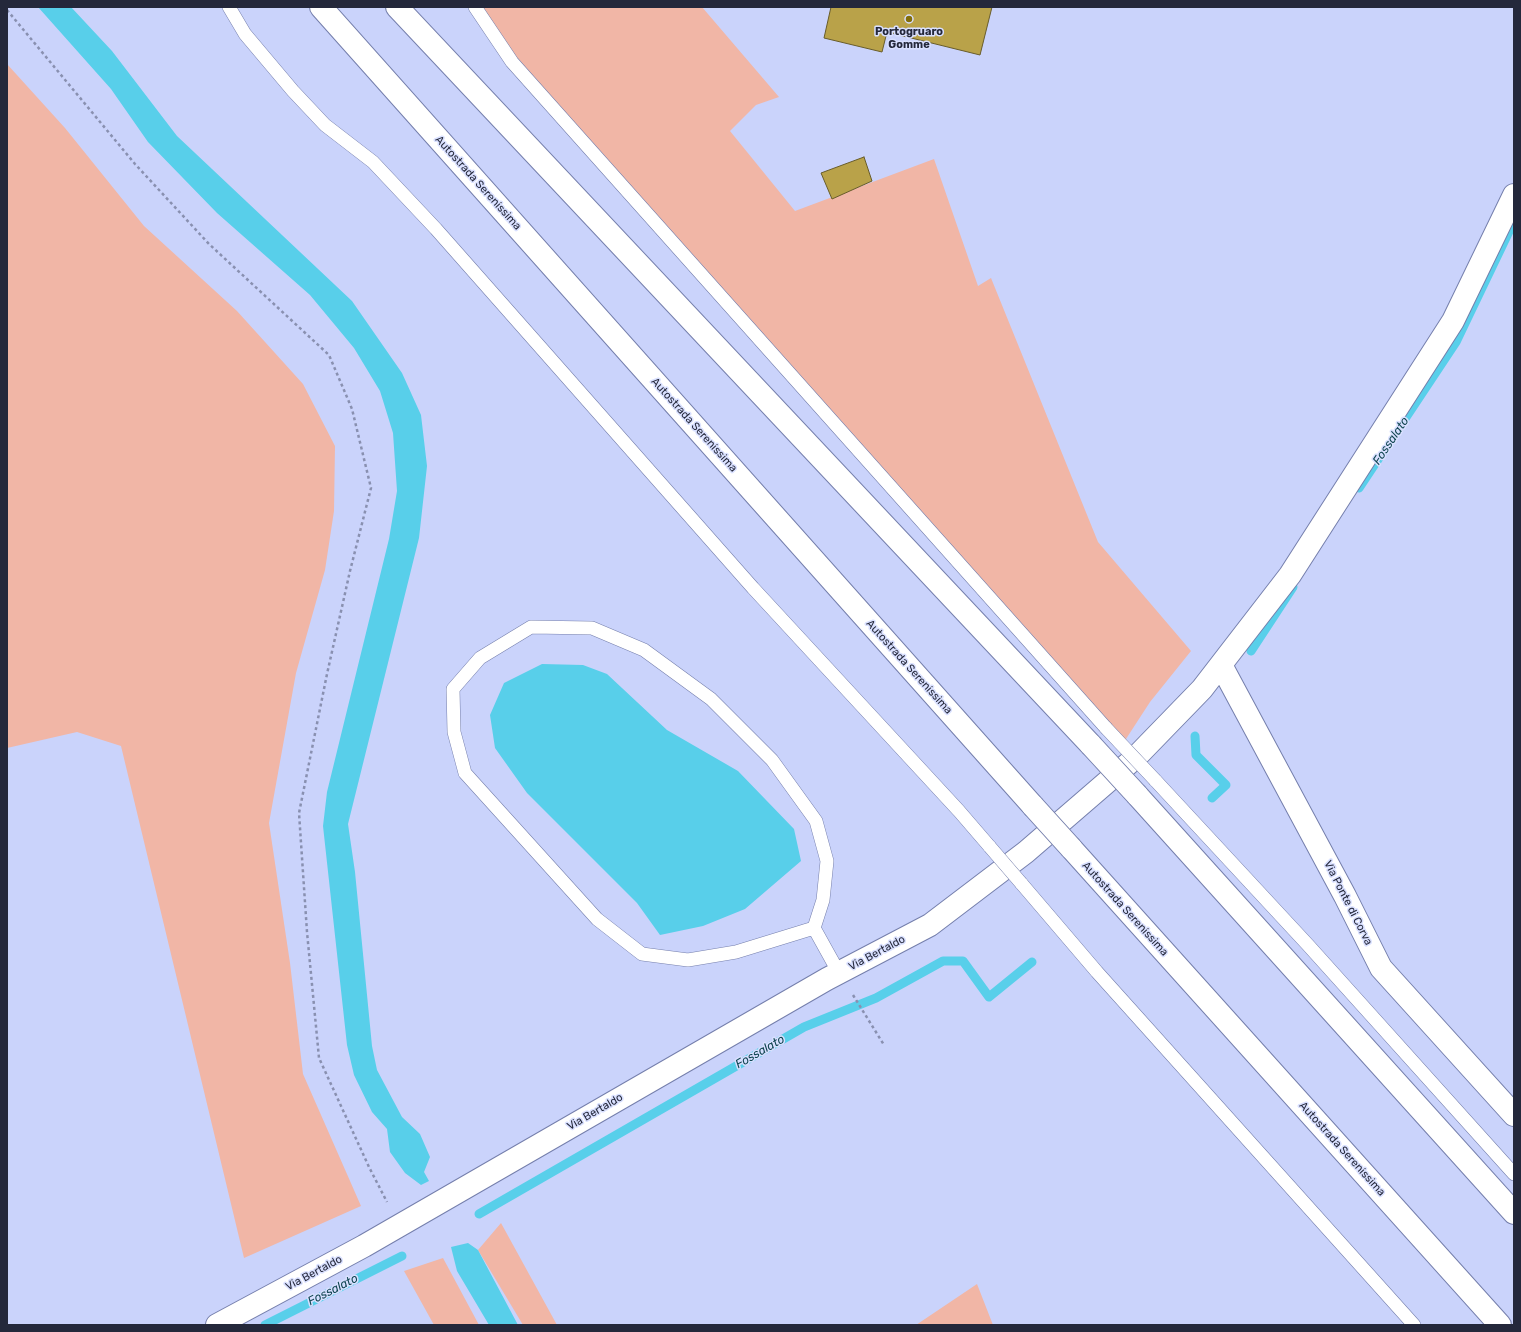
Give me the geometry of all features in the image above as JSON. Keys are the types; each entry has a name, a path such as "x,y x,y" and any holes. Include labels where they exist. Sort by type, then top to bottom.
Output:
{"main road":[{"name":"Autostrada Serenissima","path":"321,7 1033,806 1500,1325"},
{"path":"397,7 1091,745 1514,1213"},
{"name":"Via Bertaldo","path":"217,1325 399,1225 838,973 930,925 1026,852 1136,757 1202,689 1290,575 1453,321 1514,195"},
{"name":"Via Ponte di Corva","path":"1221,665 1346,896 1381,968 1514,1115"}],"lane":[{"path":"229,7 245,34 293,91 325,125 373,162 436,229 753,588 959,811 1102,978 1414,1325"},
{"path":"475,7 518,68 1106,728 1319,956 1514,1174"},
{"path":"814,928 736,952 688,960 642,954 597,919 465,773 454,732 454,689 480,658 531,627 592,628 644,650 717,704 772,760 816,821 827,861 823,900 814,928 838,973"}],"path":[{"path":"7,10 135,164 209,244 329,355 352,409 371,488 330,659 299,813 307,932 319,1058 369,1167 399,1225"},
{"path":"852,994 884,1045"}],"shaded area":[{"path":"482,7 702,7 779,97 756,105 730,131 795,211 934,159 978,286 991,278 1098,542 1191,651 1150,702 1124,742 517,62"},
{"path":"7,64 65,128 144,226 237,311 303,384 335,446 334,511 325,570 296,673 269,823 290,963 303,1074 361,1206 244,1258 121,746 77,732 7,748"},
{"path":"501,1223 557,1325 523,1325 478,1250"},
{"path":"443,1258 479,1325 434,1325 404,1271"},
{"path":"977,1284 993,1325 916,1325"}],"water":[{"path":"38,7 71,7 112,51 177,136 352,301 402,373 421,415 427,466 419,538 348,824 355,872 372,1046 377,1070 402,1117 420,1134 430,1157 424,1172 429,1181 421,1185 405,1173 390,1152 387,1129 372,1112 354,1075 347,1045 323,826 327,792 389,539 397,491 393,433 380,391 354,348 310,295 217,213 148,142 111,89"},
{"path":"542,664 583,665 607,674 667,730 738,771 794,829 801,861 745,909 703,926 660,935 637,903 527,793 495,748 490,715 504,683"},
{"path":"468,1243 478,1250 518,1325 489,1325 457,1271 451,1247"}],"building":[{"name":"Portogruaro Gomme","path":"831,7 992,7 980,55 887,32 882,52 824,38"},
{"path":"864,157 872,181 832,199 821,173"}],"waterway":[{"name":"Fossalato","path":"1359,488 1456,342 1514,221"},
{"name":"Fossalato","path":"1251,651 1293,587"},
{"name":"Fossalato","path":"1195,736 1196,755 1226,785 1212,798"},
{"name":"Fossalato","path":"479,1214 804,1027 876,998 943,961 963,961 989,997 1032,962"},
{"name":"Fossalato","path":"265,1325 402,1256"}],"place":[{"name":"Portogruaro Gomme","path":"909,19"}]}
